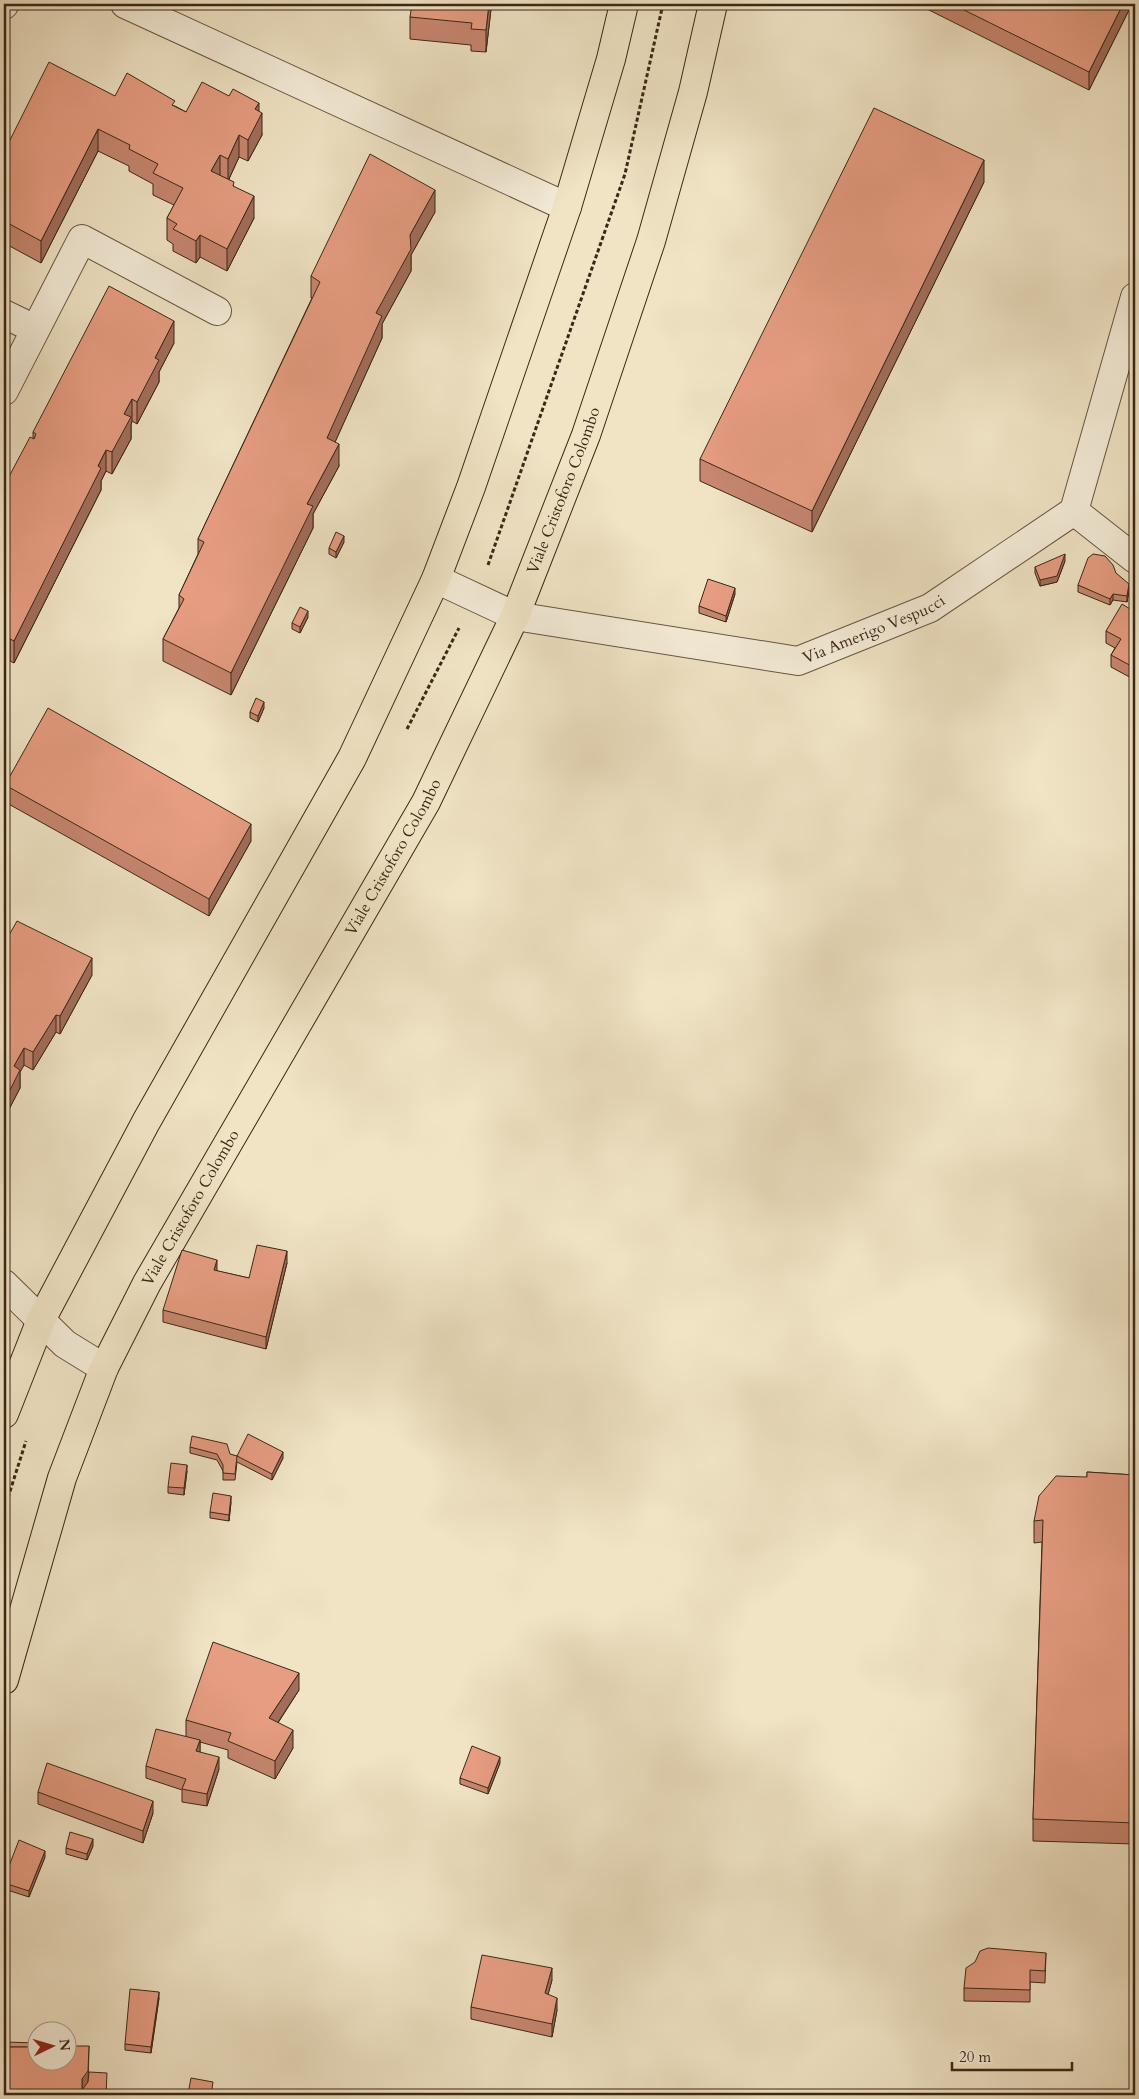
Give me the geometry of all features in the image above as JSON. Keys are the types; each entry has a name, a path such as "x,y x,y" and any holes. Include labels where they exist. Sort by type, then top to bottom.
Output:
{"main road":[{"path":"4,1414 40,1320 146,1122 352,758 436,578 471,487 567,207 624,4"},
{"name":"Viale Cristoforo Colombo","path":"4,1680 62,1478 104,1368 147,1283 426,802 515,616 586,436 651,241 693,92 713,4"}],"street":[{"path":"125,4 567,207"},
{"path":"4,391 82,239 217,311"},
{"path":"1135,298 1074,512 1135,559"},
{"path":"4,314 35,329"},
{"name":"Via Amerigo Vespucci","path":"436,578 515,616 798,662 930,608 1074,512"},
{"path":"4,1284 66,1344 104,1368"}],"building":[{"path":"412,4 489,4 486,30 471,29 472,23 410,17"},
{"path":"952,4 1123,4 1089,72"},
{"path":"49,62 115,96 127,73 175,101 172,105 186,112 202,82 229,96 233,89 259,103 255,109 262,113 248,140 239,135 228,159 220,155 211,171 234,182 233,186 254,196 227,249 200,235 196,241 173,229 177,224 167,218 183,188 153,173 158,164 129,149 130,145 98,129 41,241 4,221 4,152"},
{"path":"874,108 984,160 812,511 700,459"},
{"path":"370,154 435,190 410,235 411,249 376,313 382,316 327,438 339,444 307,504 313,506 231,673 163,639 184,599 179,595 204,542 198,539 320,282 311,276"},
{"path":"109,286 174,321 155,358 159,360 137,402 132,399 124,414 131,417 112,452 106,450 98,466 101,468 14,641 10,639 6,646 9,649 4,658 4,486 30,437 34,439 36,434 33,432"},
{"path":"336,532 344,536 336,552 329,548"},
{"path":"1065,554 1057,576 1040,580 1035,567"},
{"path":"1093,554 1105,556 1113,565 1116,573 1129,584 1127,596 1113,594 1110,599 1078,585 1088,558"},
{"path":"708,579 735,588 726,616 699,606"},
{"path":"1122,604 1135,612 1135,668 1111,655 1121,639 1106,631"},
{"path":"300,607 308,611 300,627 292,623"},
{"path":"256,698 264,702 258,716 250,712"},
{"path":"48,708 251,824 209,899 5,785"},
{"path":"17,921 92,958 60,1016 56,1015 33,1052 24,1048 14,1066 20,1070 4,1102 4,944"},
{"path":"257,1245 287,1251 266,1337 163,1310 182,1250 217,1260 214,1270 249,1278"},
{"path":"248,1434 283,1452 272,1474 237,1456"},
{"path":"192,1436 227,1444 230,1454 237,1456 235,1474 223,1473 223,1465 217,1454 190,1447"},
{"path":"171,1463 187,1465 184,1488 168,1487"},
{"path":"1087,1472 1135,1475 1135,1823 1033,1819 1043,1520 1034,1521 1039,1496 1056,1476 1087,1477"},
{"path":"213,1493 231,1496 229,1515 210,1512"},
{"path":"213,1642 299,1673 269,1718 293,1730 275,1761 228,1741 231,1733 186,1720"},
{"path":"156,1729 200,1740 196,1751 219,1757 207,1794 182,1789 186,1779 146,1766"},
{"path":"472,1746 500,1757 488,1788 460,1778"},
{"path":"47,1763 153,1801 143,1831 38,1792"},
{"path":"70,1832 93,1839 87,1854 66,1848"},
{"path":"19,1840 45,1851 29,1891 4,1883"},
{"path":"988,1948 1046,1953 1045,1971 1030,1970 1030,1990 964,1988 966,1968 975,1962 980,1951"},
{"path":"482,1955 552,1968 545,1993 557,1998 552,2024 471,2007"},
{"path":"130,1989 159,1992 151,2047 125,2044"},
{"path":"4,2042 28,2043 28,2047 4,2047"},
{"path":"78,2046 89,2046 88,2071 82,2079 82,2095 4,2095 4,2047 28,2047 28,2072 78,2072"},
{"path":"89,2072 107,2073 106,2095 82,2095 82,2090 88,2082"},
{"path":"191,2078 213,2082 211,2095 188,2094"}]}
